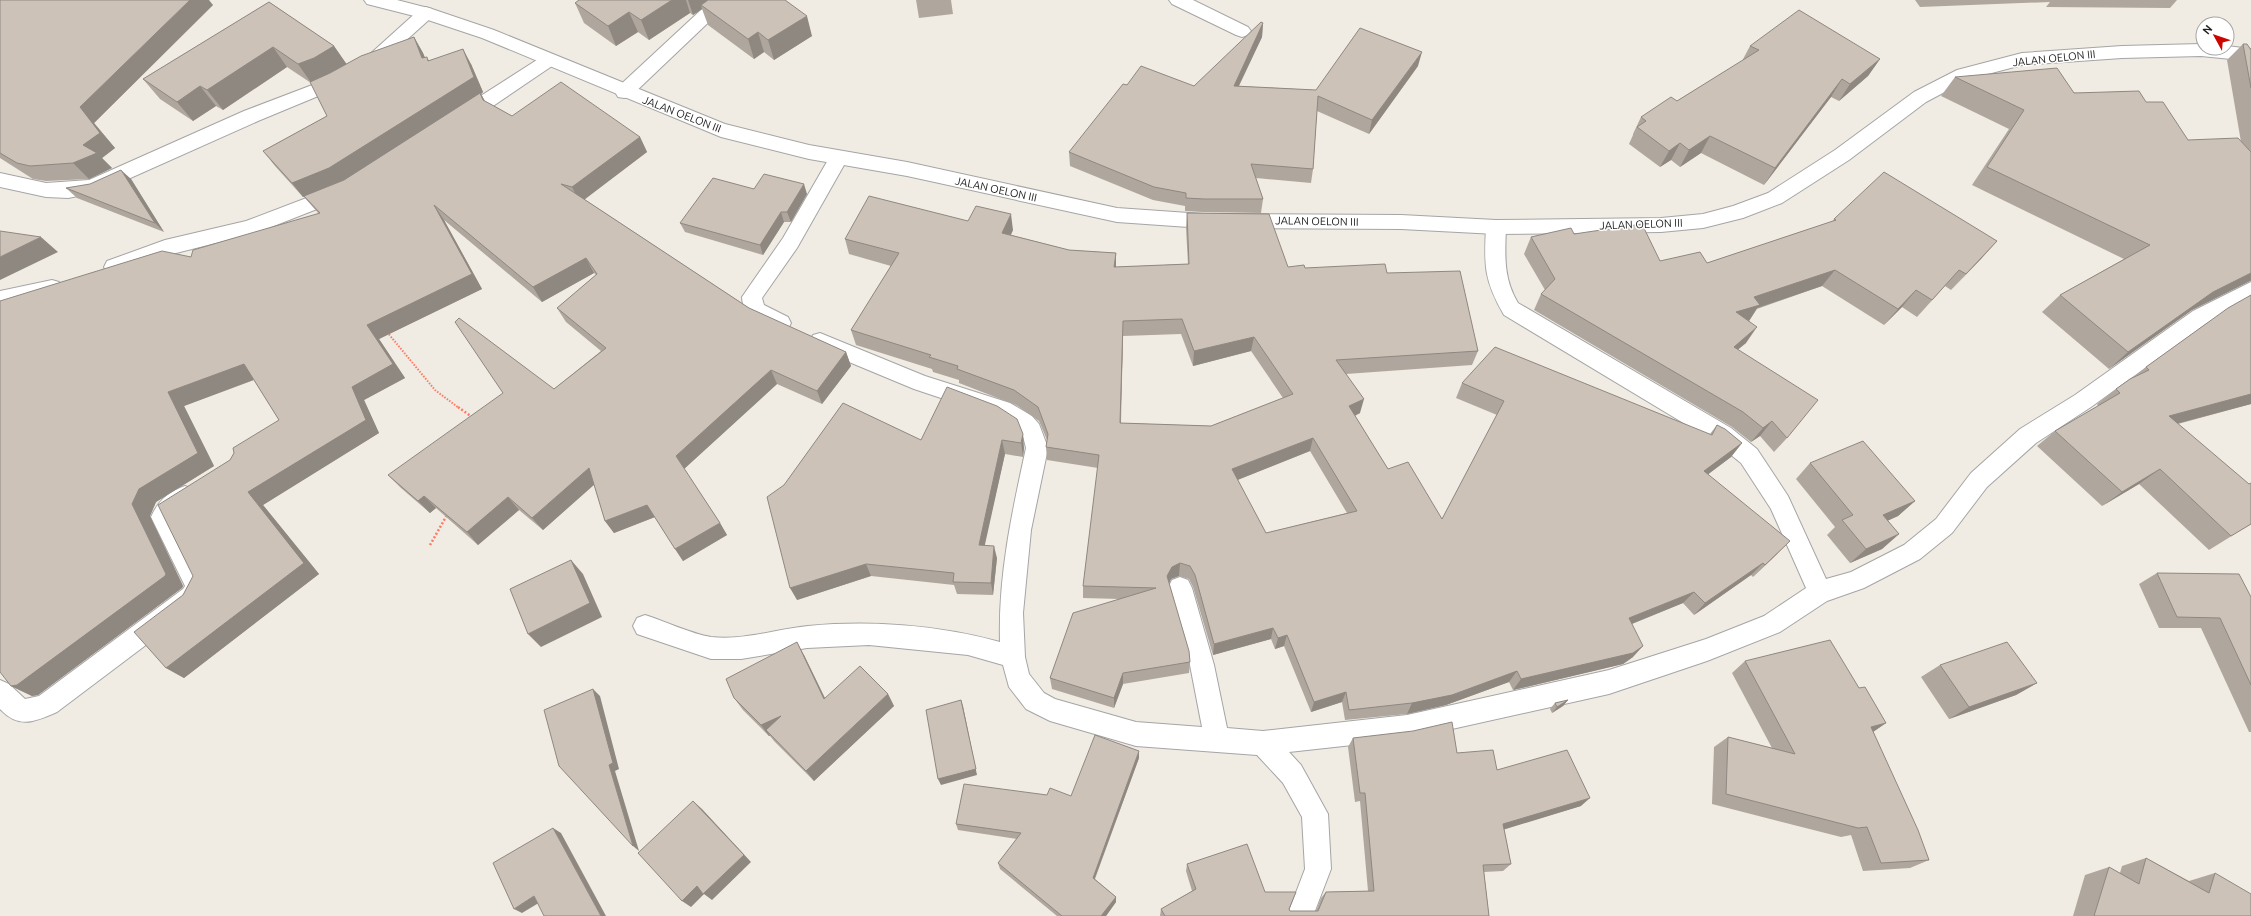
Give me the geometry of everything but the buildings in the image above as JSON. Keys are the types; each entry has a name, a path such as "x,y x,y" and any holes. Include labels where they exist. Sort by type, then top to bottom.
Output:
{"street":[{"path":"624,92 707,14 727,0"},
{"path":"1178,0 1242,31"},
{"name":"JALAN OELON III","path":"384,1 426,13 488,34 624,92 721,130 809,152 907,169 1117,215 1195,220 1401,222 1496,227 1661,225 1703,221 1736,213 1775,198 1842,155 1920,97 1963,74 2022,59 2122,52 2201,50 2251,55"},
{"path":"0,180 25,188 50,192 69,192 92,187 251,116 334,84 375,59 426,13"},
{"path":"445,128 549,60"},
{"path":"839,158 790,242 758,284 752,297 752,307 756,312 876,366 1010,414 1031,429 1035,437 1037,448 1020,530 1011,613 1013,657 1018,679 1024,689 1035,701 1050,709 1136,734 1263,743 1407,727 1609,682 1707,650 1772,624 1820,592 1856,581 1912,552 1944,526 1979,480 2028,436 2083,401 2200,317 2251,290"},
{"path":"94,274 165,248 249,228 298,210 355,185"},
{"path":"1496,227 1494,275 1500,292 1511,309 1723,435 1749,456 1780,503 1820,592"},
{"path":"0,299 59,286 73,281"},
{"path":"0,692 14,706 24,711 36,709 48,704 191,597 197,587 196,584 164,524 162,517 165,510 203,485"},
{"path":"1180,588 1202,665 1216,739"},
{"path":"645,626 711,648 741,648 807,636 869,634 968,644 1013,657"},
{"path":"1263,743 1292,774 1315,814 1318,869 1300,916"}],"path":[{"path":"386,330 389,337 435,390 478,422"},
{"path":"430,545 444,518 449,512"}]}
